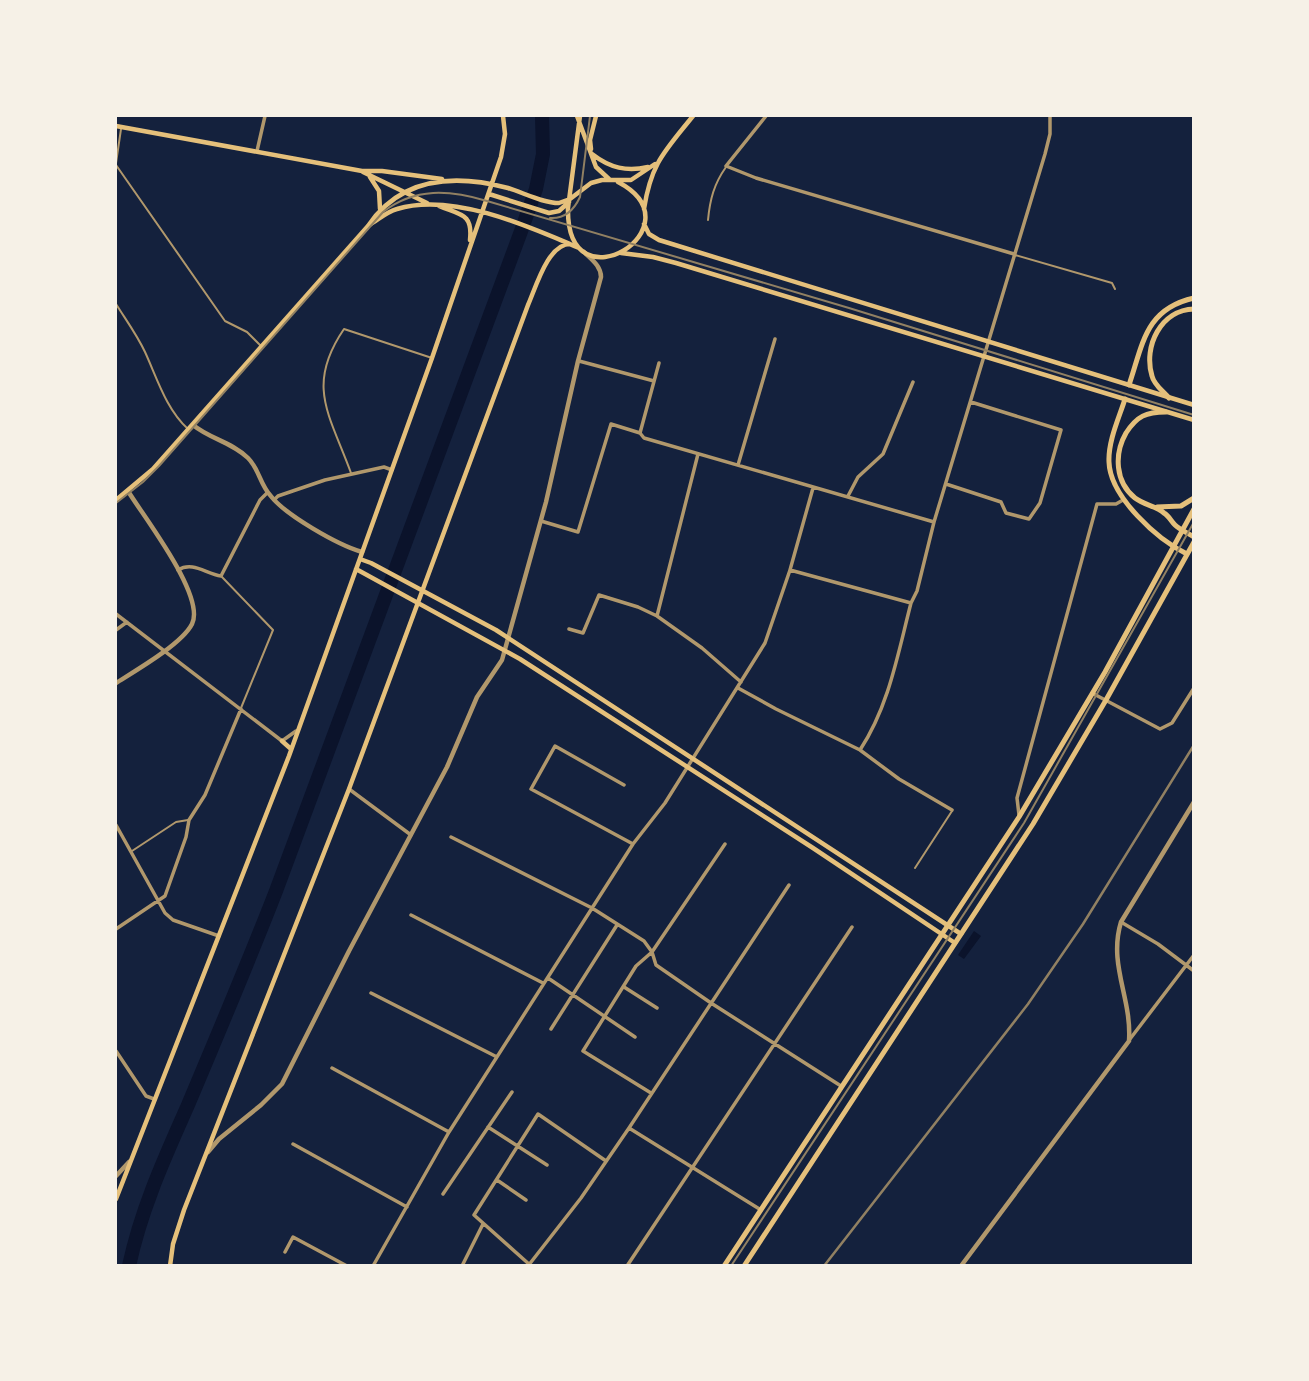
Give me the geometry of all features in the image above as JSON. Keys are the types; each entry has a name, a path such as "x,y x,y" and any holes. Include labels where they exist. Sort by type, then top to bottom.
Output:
{"main road":[{"path":"116,1199 291,749 432,358 493,185 504,145 503,116"},
{"path":"578,116 599,171 632,191 644,211"},
{"path":"591,154 590,140 596,116"},
{"path":"489,194 549,214 559,212 591,183 631,180 654,165 692,116"},
{"path":"579,123 569,226 582,250"},
{"path":"119,126 362,171 382,171 493,185 554,203 570,200"},
{"path":"591,154 610,165 624,169 654,165"},
{"path":"621,253 636,242 644,224 648,184 654,165"},
{"path":"362,171 427,204"},
{"path":"369,176 379,191 380,209"},
{"path":"116,500 153,469 368,226 380,209 404,193 443,180"},
{"path":"368,226 395,209 427,204 482,213 605,257 621,253 676,263 1194,420"},
{"path":"435,204 468,220 471,230 470,249"},
{"path":"644,224 649,234 659,240 1194,405"},
{"path":"170,1265 180,1221 349,789 538,282 553,251 561,244 570,244"},
{"path":"1129,385 1151,322 1168,306 1194,298"},
{"path":"1169,398 1151,374 1151,347 1162,324 1172,315 1194,309"},
{"path":"1125,399 1111,443 1109,461 1112,477 1136,514 1167,544 1187,554"},
{"path":"744,1265 1033,824 1187,554 1194,539 1176,527 1164,512 1136,499 1126,488 1118,465 1121,443 1135,420 1150,412 1166,412"},
{"path":"1154,506 1172,508 1194,498"},
{"path":"724,1265 950,926 1019,817 1092,693 1194,509"},
{"path":"359,559 496,630 961,934"},
{"path":"356,569 506,651 956,943"},
{"path":"282,741 291,749"}],"street":[{"path":"257,151 265,116"},
{"path":"766,116 726,166 756,178 1014,254"},
{"path":"860,750 883,707 911,603 917,592 934,522 1050,134 1051,116"},
{"path":"205,1156 219,1139 282,1084 455,751 477,697 506,651 560,449 578,361 601,277 597,264 582,250"},
{"path":"738,466 775,340"},
{"path":"578,361 654,381"},
{"path":"640,433 659,363"},
{"path":"848,496 858,477 883,454 913,382"},
{"path":"946,484 1000,502 1006,513 1029,519 1040,503 1061,430 971,402"},
{"path":"541,521 578,532 611,425 640,433 644,438 934,522"},
{"path":"191,427 232,446 248,458 258,471 267,493 285,511 362,552"},
{"path":"657,617 698,454"},
{"path":"274,500 278,496 351,474 384,467 391,470"},
{"path":"373,1265 449,1132 592,908 738,688 768,636 813,488"},
{"path":"116,683 165,651 189,629 195,611 178,569 161,538 128,491"},
{"path":"178,569 193,566 221,576 260,500 267,493"},
{"path":"1019,817 1017,798 1097,504 1116,504 1125,499"},
{"path":"790,570 911,603"},
{"path":"569,629 583,633 598,595 638,607 702,648 741,682"},
{"path":"116,614 282,741 296,731"},
{"path":"116,630 127,622"},
{"path":"738,688 860,750 899,779 952,810"},
{"path":"1092,693 1160,729 1172,723 1194,688"},
{"path":"116,929 165,896 186,837 189,820 205,795 241,709"},
{"path":"624,785 555,746 531,789 634,844"},
{"path":"349,789 411,835"},
{"path":"1129,1041 1129,1013 1118,972 1116,950 1121,922 1194,802"},
{"path":"116,825 165,913 173,919 219,936"},
{"path":"451,837 592,908 644,940 656,965 843,1087"},
{"path":"651,1093 583,1051 636,966 652,952 725,844"},
{"path":"606,1161 538,1114 474,1216 528,1265 556,1231 606,1161 629,1128 789,885"},
{"path":"411,915 544,983"},
{"path":"1121,922 1158,944 1194,971"},
{"path":"551,1029 617,925"},
{"path":"626,1265 852,927"},
{"path":"961,1265 1194,955"},
{"path":"548,978 635,1037"},
{"path":"624,987 657,1008"},
{"path":"371,993 497,1057"},
{"path":"116,1051 146,1096 154,1099"},
{"path":"332,1068 449,1132"},
{"path":"443,1194 512,1092"},
{"path":"488,1127 547,1165"},
{"path":"629,1128 762,1211"},
{"path":"293,1144 407,1207"},
{"path":"116,1176 129,1163"},
{"path":"497,1180 526,1200"},
{"path":"462,1265 483,1224"},
{"path":"285,1252 293,1237 346,1265"}],"lane":[{"path":"119,126 116,164 225,321 247,332 261,346"},
{"path":"708,220 716,181 726,166"},
{"path":"1014,254 1112,283 1115,289"},
{"path":"116,304 138,338 179,421 191,427"},
{"path":"351,474 324,398 322,378 331,348 344,329 432,358"},
{"path":"221,576 274,630 241,709"},
{"path":"915,868 952,810"},
{"path":"130,853 176,822 189,820"}],"water":[{"path":"974,931 981,936 964,959 958,955"}],"waterway":[{"path":"129,1266 154,1184 276,891 520,234 536,189 543,154 542,116"}],"tram line":[{"path":"550,218 568,213 580,197 590,116"},
{"path":"116,503 159,466 383,212 408,198 433,193 487,201 849,308 1194,415"},
{"path":"731,1266 1024,823 1194,522"}],"railway":[{"path":"824,1266 1028,1004 1083,924 1194,745"}]}
